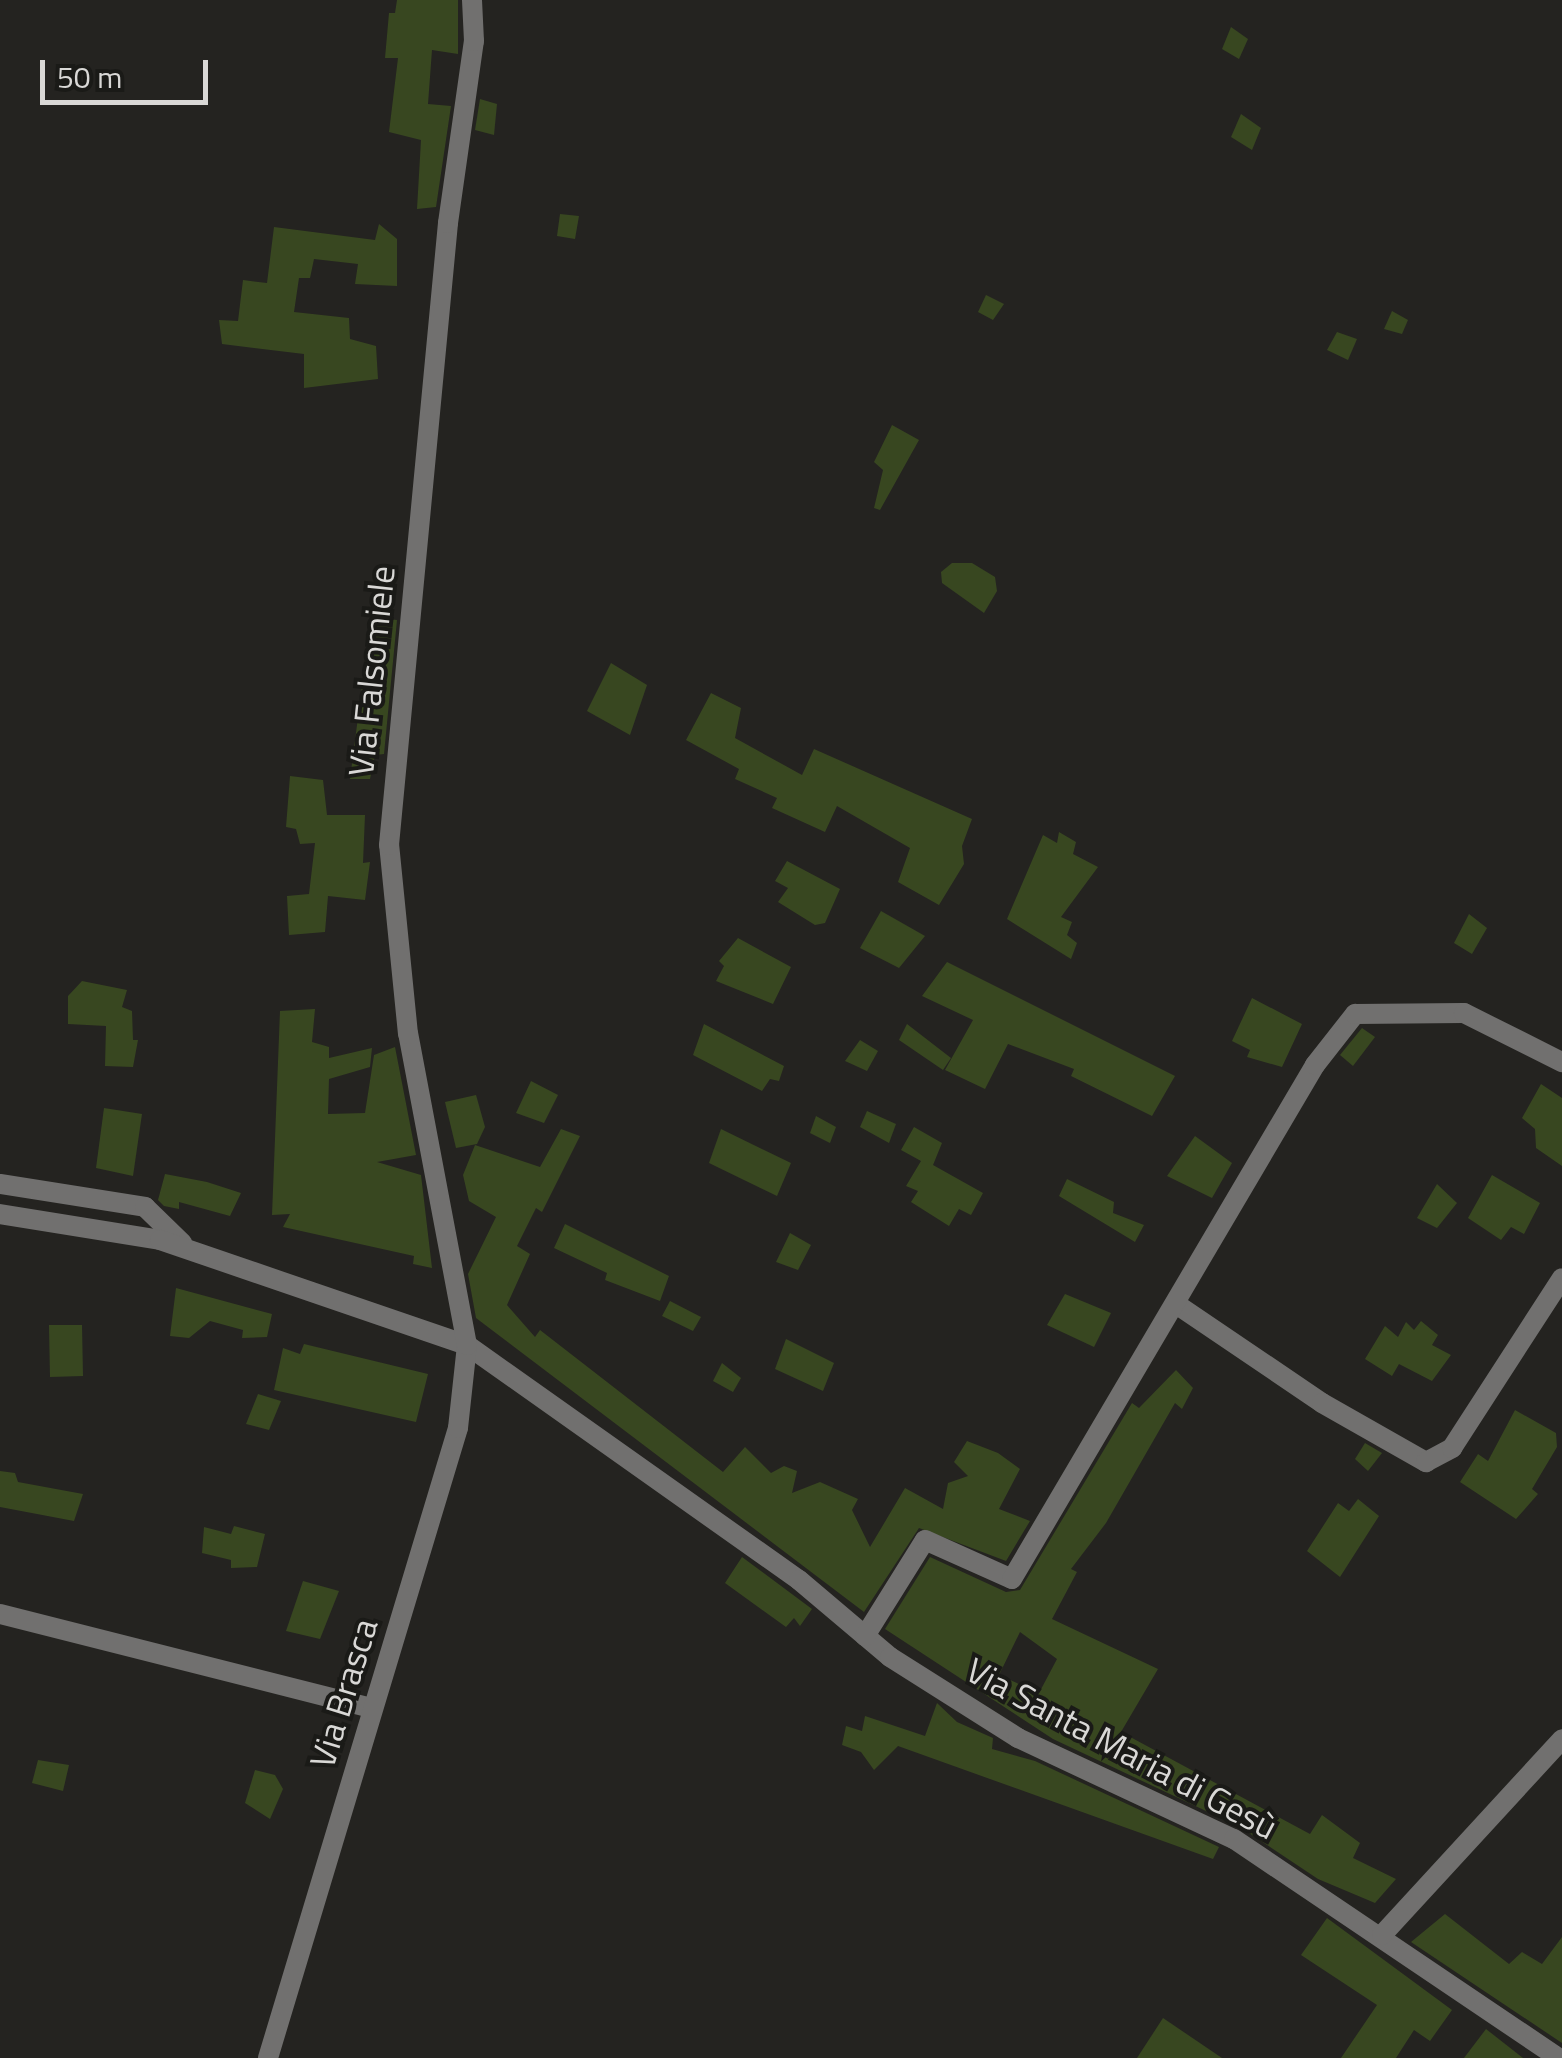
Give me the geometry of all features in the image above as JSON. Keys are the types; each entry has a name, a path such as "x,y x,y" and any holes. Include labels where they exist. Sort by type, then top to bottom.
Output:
{"street":[{"name":"Via Falsomiele","path":"467,1345 408,1034 389,845 448,223 474,42 472,0"},
{"path":"865,1636 925,1540 1012,1579 1315,1065 1354,1014 1464,1013 1562,1062"},
{"path":"0,1184 146,1207 187,1248"},
{"name":"Via Santa Maria di Gesù","path":"0,1214 187,1248 467,1345 799,1580 865,1636 1018,1738 1234,1839 1382,1935 1442,1983 1560,2058"},
{"path":"1176,1304 1322,1403 1426,1462 1452,1448 1562,1278"},
{"name":"Via Brasca","path":"268,2058 458,1428 467,1345"},
{"path":"0,1614 372,1708"},
{"path":"1382,1935 1562,1739"}],"building":[{"path":"397,0 458,0 458,54 432,50 428,104 451,106 436,207 417,209 421,140 389,132 398,58 385,58 389,13 395,13"},
{"path":"1231,27 1248,39 1239,59 1222,49"},
{"path":"480,99 497,104 494,135 475,130"},
{"path":"1241,114 1261,128 1252,150 1231,137"},
{"path":"560,214 579,216 575,239 557,236"},
{"path":"379,224 397,239 397,286 355,284 358,264 314,259 310,278 299,278 294,312 349,318 350,339 376,346 378,379 304,388 304,354 222,344 219,320 238,321 243,280 267,283 274,227 375,240"},
{"path":"986,295 1004,304 993,320 978,312"},
{"path":"1392,311 1408,320 1402,334 1384,329"},
{"path":"1337,332 1357,339 1348,360 1327,350"},
{"path":"892,425 919,440 880,510 874,508 883,470 874,462"},
{"path":"952,563 972,563 995,577 997,591 984,613 942,583 941,572"},
{"path":"371,617 397,620 384,754 375,755 370,779 350,779"},
{"path":"611,663 647,685 630,735 587,711"},
{"path":"711,693 741,708 735,738 802,775 814,749 972,819 962,846 964,864 939,905 898,882 910,848 837,806 825,832 772,808 777,798 735,779 739,769 686,740"},
{"path":"290,776 323,780 327,815 365,815 363,863 370,862 365,900 328,896 325,932 289,935 287,896 309,894 315,843 300,844 296,829 286,827"},
{"path":"1059,832 1076,842 1073,854 1098,867 1061,917 1072,922 1067,935 1077,943 1071,959 1007,919 1043,835 1057,843"},
{"path":"787,861 840,889 825,923 815,925 778,902 788,888 775,881"},
{"path":"881,911 925,936 899,968 860,948"},
{"path":"1469,914 1487,928 1472,954 1454,943"},
{"path":"738,938 791,967 773,1004 716,981 724,966 719,961"},
{"path":"947,962 1175,1076 1152,1116 1071,1076 1074,1069 1008,1044 985,1089 945,1070 973,1020 922,996"},
{"path":"82,981 127,990 122,1007 132,1011 133,1040 138,1040 133,1067 105,1066 106,1026 68,1024 68,996"},
{"path":"1252,998 1302,1024 1282,1067 1247,1057 1250,1050 1232,1041"},
{"path":"315,1009 312,1042 329,1047 329,1058 372,1048 370,1067 329,1079 328,1114 365,1113 374,1055 395,1047 416,1155 377,1162 421,1175 432,1268 413,1264 414,1256 283,1227 290,1214 272,1215 280,1011"},
{"path":"704,1024 784,1066 779,1081 770,1079 762,1091 693,1055"},
{"path":"907,1024 951,1058 943,1070 899,1040"},
{"path":"1362,1028 1375,1037 1353,1066 1340,1055"},
{"path":"860,1040 878,1051 867,1071 845,1061"},
{"path":"531,1081 558,1095 544,1123 516,1113"},
{"path":"1541,1084 1562,1098 1562,1166 1536,1148 1535,1129 1522,1118"},
{"path":"476,1095 485,1127 477,1144 456,1148 445,1102"},
{"path":"104,1108 142,1114 133,1176 96,1168"},
{"path":"867,1111 896,1124 889,1143 860,1127"},
{"path":"816,1116 836,1127 830,1143 810,1133"},
{"path":"914,1127 942,1143 933,1165 983,1193 971,1215 959,1209 949,1226 911,1202 918,1191 906,1186 921,1161 901,1150"},
{"path":"561,1129 580,1136 542,1212 536,1208 517,1246 530,1254 507,1305 535,1337 540,1330 723,1472 745,1447 771,1473 784,1466 797,1471 792,1493 820,1482 858,1499 852,1510 870,1547 905,1488 943,1509 948,1483 968,1476 954,1462 967,1441 998,1453 1020,1469 999,1509 1030,1521 1006,1561 919,1528 864,1612 476,1318 468,1274 496,1217 469,1201 463,1175 475,1145 540,1167"},
{"path":"721,1129 791,1163 777,1196 709,1163"},
{"path":"1195,1136 1232,1163 1212,1198 1167,1176"},
{"path":"165,1174 241,1193 230,1216 179,1202 179,1209 164,1206 158,1200"},
{"path":"1492,1175 1540,1203 1524,1234 1511,1227 1501,1240 1468,1218"},
{"path":"1067,1179 1114,1202 1113,1213 1144,1225 1135,1242 1059,1196"},
{"path":"1437,1184 1457,1203 1437,1228 1417,1218"},
{"path":"565,1224 669,1276 660,1301 605,1280 607,1273 554,1248"},
{"path":"790,1233 811,1245 798,1270 776,1262"},
{"path":"176,1288 272,1314 267,1337 242,1338 243,1330 210,1321 189,1338 170,1336"},
{"path":"1065,1294 1111,1313 1094,1347 1047,1325"},
{"path":"670,1301 701,1317 693,1331 662,1316"},
{"path":"1421,1321 1438,1335 1432,1345 1451,1355 1432,1381 1399,1364 1392,1376 1365,1359 1385,1326 1398,1337 1406,1322 1414,1330"},
{"path":"49,1325 82,1325 83,1376 50,1377"},
{"path":"786,1339 834,1363 823,1391 775,1369"},
{"path":"304,1344 428,1374 416,1422 274,1390 283,1348 300,1354"},
{"path":"722,1363 741,1378 733,1392 713,1381"},
{"path":"1176,1370 1193,1388 1182,1409 1175,1403 1106,1523 1071,1569 1077,1572 1052,1619 1158,1669 1121,1732 1310,1834 1322,1815 1360,1843 1353,1858 1396,1879 1375,1903 1318,1879 1240,1827 1053,1739 885,1629 930,1557 1006,1592 1020,1590 1132,1403 1139,1408","holes":["1020,1632 1057,1659 1039,1693 999,1675"]},
{"path":"258,1394 281,1401 269,1430 246,1424"},
{"path":"1515,1410 1556,1433 1557,1447 1532,1489 1538,1494 1516,1519 1460,1482 1478,1454 1488,1461"},
{"path":"1365,1443 1382,1453 1368,1471 1355,1459"},
{"path":"0,1471 15,1473 18,1482 83,1494 74,1521 0,1507"},
{"path":"1358,1499 1379,1516 1340,1577 1307,1551 1338,1503 1349,1511"},
{"path":"234,1526 265,1534 257,1567 231,1568 231,1560 202,1553 204,1527 231,1534"},
{"path":"742,1557 812,1609 800,1626 794,1618 786,1627 725,1583"},
{"path":"303,1581 339,1591 320,1639 286,1631"},
{"path":"937,1703 957,1722 993,1738 992,1749 1035,1761 1219,1847 1213,1859 898,1746 874,1770 861,1752 842,1745 846,1726 862,1731 865,1716 925,1736"},
{"path":"38,1760 69,1765 63,1791 32,1783"},
{"path":"255,1770 275,1775 283,1789 270,1819 245,1803"},
{"path":"1445,1914 1509,1964 1522,1952 1542,1964 1562,1937 1562,2043 1411,1942"},
{"path":"1327,1918 1452,2010 1430,2041 1414,2030 1396,2058 1341,2058 1377,2005 1301,1955"},
{"path":"1163,2018 1222,2058 1137,2058"},
{"path":"1486,2029 1523,2058 1464,2058"}]}
